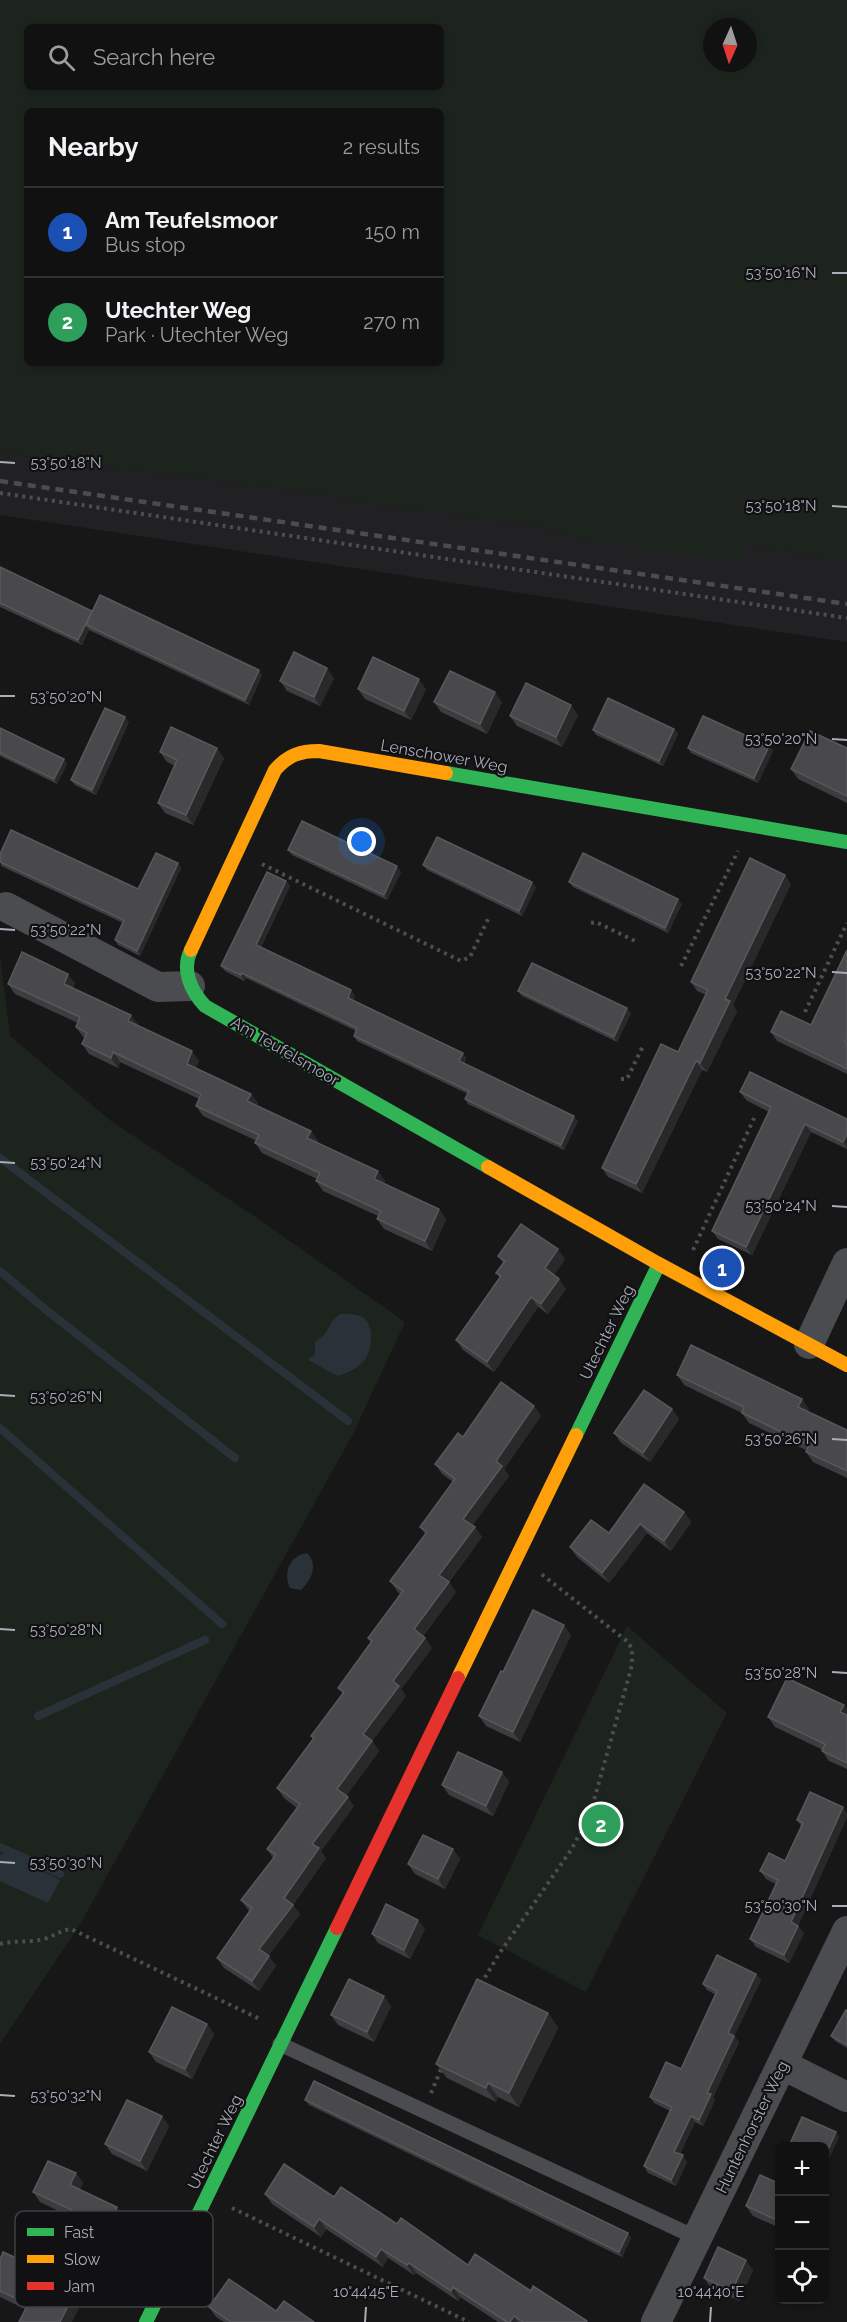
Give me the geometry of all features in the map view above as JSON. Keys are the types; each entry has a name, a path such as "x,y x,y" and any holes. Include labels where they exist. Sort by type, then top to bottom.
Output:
{"street":[{"name":"Lenschower Weg","path":"190,986 186,972 188,955 275,771 284,759 296,751 306,750 847,842"},
{"path":"6,907 159,987 190,986"},
{"name":"Am Teufelsmoor","path":"190,986 205,1006 659,1264 847,1365"},
{"path":"809,1344 847,1263"},
{"name":"Utechter Weg","path":"200,2211 659,1264"},
{"name":"Huntenhorster Weg","path":"656,2322 847,1931"},
{"path":"783,2065 847,2097"},
{"name":"Utechter Weg","path":"146,2322 153,2307"}],"lane":[{"path":"284,2038 423,2111 698,2238"}],"path":[{"path":"0,493 847,618"},
{"path":"681,966 751,826"},
{"path":"237,852 461,961 470,957 488,919"},
{"path":"591,923 596,922 635,940"},
{"path":"805,1012 847,923"},
{"path":"621,1079 627,1079 644,1046"},
{"path":"681,1275 756,1114"},
{"path":"478,1989 499,1954 571,1850 584,1826 594,1800 633,1656 628,1641 518,1556"},
{"path":"0,1944 44,1939 62,1930 71,1929 284,2038"},
{"path":"423,2111 446,2059"},
{"path":"207,2196 469,2322"}],"shaded area":[{"path":"0,0 847,0 847,562 760,546 749,547 736,562 582,540 533,525 371,504 302,491 0,453"},
{"path":"0,453 302,491 371,504 533,525 582,540 735,561 749,547 760,546 847,562 847,642 0,515"},
{"path":"0,954 10,1036 111,1121 257,1218 405,1322 353,1434 79,1926 0,2044"},
{"path":"341,1314 364,1318 370,1327 371,1340 363,1362 338,1376 308,1360 315,1354 315,1342"},
{"path":"307,1553 313,1562 308,1582 301,1590 290,1588 287,1577 289,1566 296,1558"},
{"path":"627,1626 727,1713 586,1992 478,1935"},
{"path":"5,1853 60,1880 48,1903 0,1881 0,1855"}],"building":[{"path":"0,567 92,611 78,640 0,603"},
{"path":"100,595 259,670 245,700 86,625"},
{"path":"294,652 327,668 314,697 280,681"},
{"path":"373,657 419,679 404,711 358,689"},
{"path":"450,671 495,692 480,724 434,702"},
{"path":"526,683 571,705 556,737 510,716"},
{"path":"608,698 674,729 659,761 593,730"},
{"path":"105,708 125,717 92,790 71,780"},
{"path":"703,716 769,746 754,778 688,748"},
{"path":"171,727 217,748 186,815 158,803 177,760 160,752"},
{"path":"0,728 64,759 54,779 0,753"},
{"path":"810,731 847,748 847,796 791,769"},
{"path":"302,821 397,866 384,895 288,850"},
{"path":"11,830 138,889 156,853 178,863 137,951 115,940 124,920 0,862 0,854"},
{"path":"437,837 532,882 519,911 423,865"},
{"path":"583,853 678,899 665,928 569,882"},
{"path":"750,858 785,875 725,999 730,1001 700,1063 696,1061 636,1184 602,1168 661,1044 678,1052 708,990 691,982"},
{"path":"267,872 286,881 256,945 351,990 348,998 463,1053 459,1061 574,1116 561,1145 465,1099 469,1091 354,1036 357,1028 242,973 241,975 221,966"},
{"path":"847,950 847,1038 845,1042 847,1043 847,1069 771,1032 781,1011 811,1025"},
{"path":"22,952 68,974 64,984 131,1015 128,1021 192,1051 187,1064 251,1094 247,1101 311,1131 307,1138 378,1171 374,1179 439,1209 425,1241 377,1219 381,1211 316,1181 320,1173 255,1143 259,1135 196,1106 201,1094 113,1052 111,1058 82,1044 87,1033 76,1027 80,1017 8,984"},
{"path":"532,963 627,1008 614,1037 518,991"},
{"path":"750,1072 847,1119 847,1134 843,1142 805,1124 746,1247 712,1231 771,1107 740,1092"},
{"path":"521,1224 558,1249 545,1268 559,1279 541,1304 531,1297 487,1362 456,1340 501,1276 496,1273 505,1261 498,1256"},
{"path":"691,1345 802,1399 798,1407 847,1430 847,1471 806,1452 809,1445 742,1413 744,1407 677,1375"},
{"path":"501,1382 534,1406 496,1461 502,1466 463,1519 475,1527 439,1575 449,1582 414,1629 425,1638 393,1681 399,1686 363,1734 372,1741 337,1789 348,1797 312,1844 319,1848 284,1898 293,1905 259,1949 269,1956 252,1981 217,1958 252,1908 241,1900 276,1855 267,1849 300,1804 277,1788 314,1738 311,1736 344,1692 338,1688 372,1641 368,1638 403,1591 390,1581 427,1532 420,1527 455,1479 435,1464 458,1433 463,1437"},
{"path":"644,1390 672,1409 643,1453 614,1433"},
{"path":"644,1484 684,1512 664,1541 640,1524 602,1573 570,1547 591,1520 609,1533"},
{"path":"533,1610 564,1625 513,1732 479,1716"},
{"path":"787,1678 844,1705 840,1712 847,1715 847,1763 822,1751 825,1744 768,1717"},
{"path":"458,1752 502,1772 486,1806 442,1785"},
{"path":"810,1792 843,1807 791,1922 798,1926 784,1955 750,1939 778,1880 760,1871 769,1853 785,1861 803,1823 797,1820"},
{"path":"423,1835 453,1849 438,1879 408,1864"},
{"path":"386,1904 418,1920 404,1950 372,1934"},
{"path":"717,1955 756,1974 728,2033 734,2036 707,2093 711,2094 699,2120 691,2116 674,2152 683,2155 671,2180 644,2166 672,2107 650,2097 666,2062 681,2069 717,1991 703,1984"},
{"path":"349,1979 384,1996 367,2032 331,2015"},
{"path":"477,1979 548,2013 509,2093 488,2083 486,2088 436,2064"},
{"path":"172,2007 207,2024 185,2069 149,2052"},
{"path":"847,2011 847,2045 831,2036"},
{"path":"314,2081 628,2233 619,2252 305,2100"},
{"path":"127,2100 162,2116 140,2161 105,2144"},
{"path":"802,2117 836,2132 829,2147 829,2142 791,2142"},
{"path":"48,2161 76,2173 70,2185 117,2207 115,2211 72,2211 33,2192"},
{"path":"284,2164 334,2197 341,2187 397,2224 401,2218 468,2265 475,2254 531,2291 533,2286 587,2321 523,2322 514,2316 510,2322 507,2322 453,2287 451,2291 409,2263 407,2265 381,2249 376,2257 319,2219 314,2227 265,2194"},
{"path":"760,2175 775,2182 775,2219 746,2206"},
{"path":"718,2247 746,2260 732,2291 704,2278"},
{"path":"3,2252 15,2257 15,2298 0,2291 0,2260"},
{"path":"229,2279 276,2311 284,2301 314,2322 231,2322 209,2307 213,2307 213,2301"},
{"path":"26,2307 68,2307 60,2322 19,2322"}],"waterway":[{"path":"0,1158 348,1421"},
{"path":"0,1271 235,1458"},
{"path":"0,1428 222,1624"},
{"path":"38,1716 205,1640"},
{"path":"0,1847 60,1874"}],"railway":[{"path":"0,481 847,604"}],"traffic: fast":[{"path":"446,773 847,842"},
{"path":"191,950 187,973 195,994 205,1006 488,1167"},
{"path":"576,1435 659,1264"},
{"path":"200,2211 337,1928"},
{"path":"146,2322 153,2307"}],"traffic: slow":[{"path":"191,950 275,770 290,757 300,753 319,751 446,773"},
{"path":"488,1167 659,1264 847,1365"},
{"path":"458,1678 576,1435"}],"traffic: jam":[{"path":"337,1928 458,1678"}],"place":[{"name":"Am Teufelsmoor","path":"722,1268"},
{"name":"Utechter Weg","path":"601,1824"}]}
